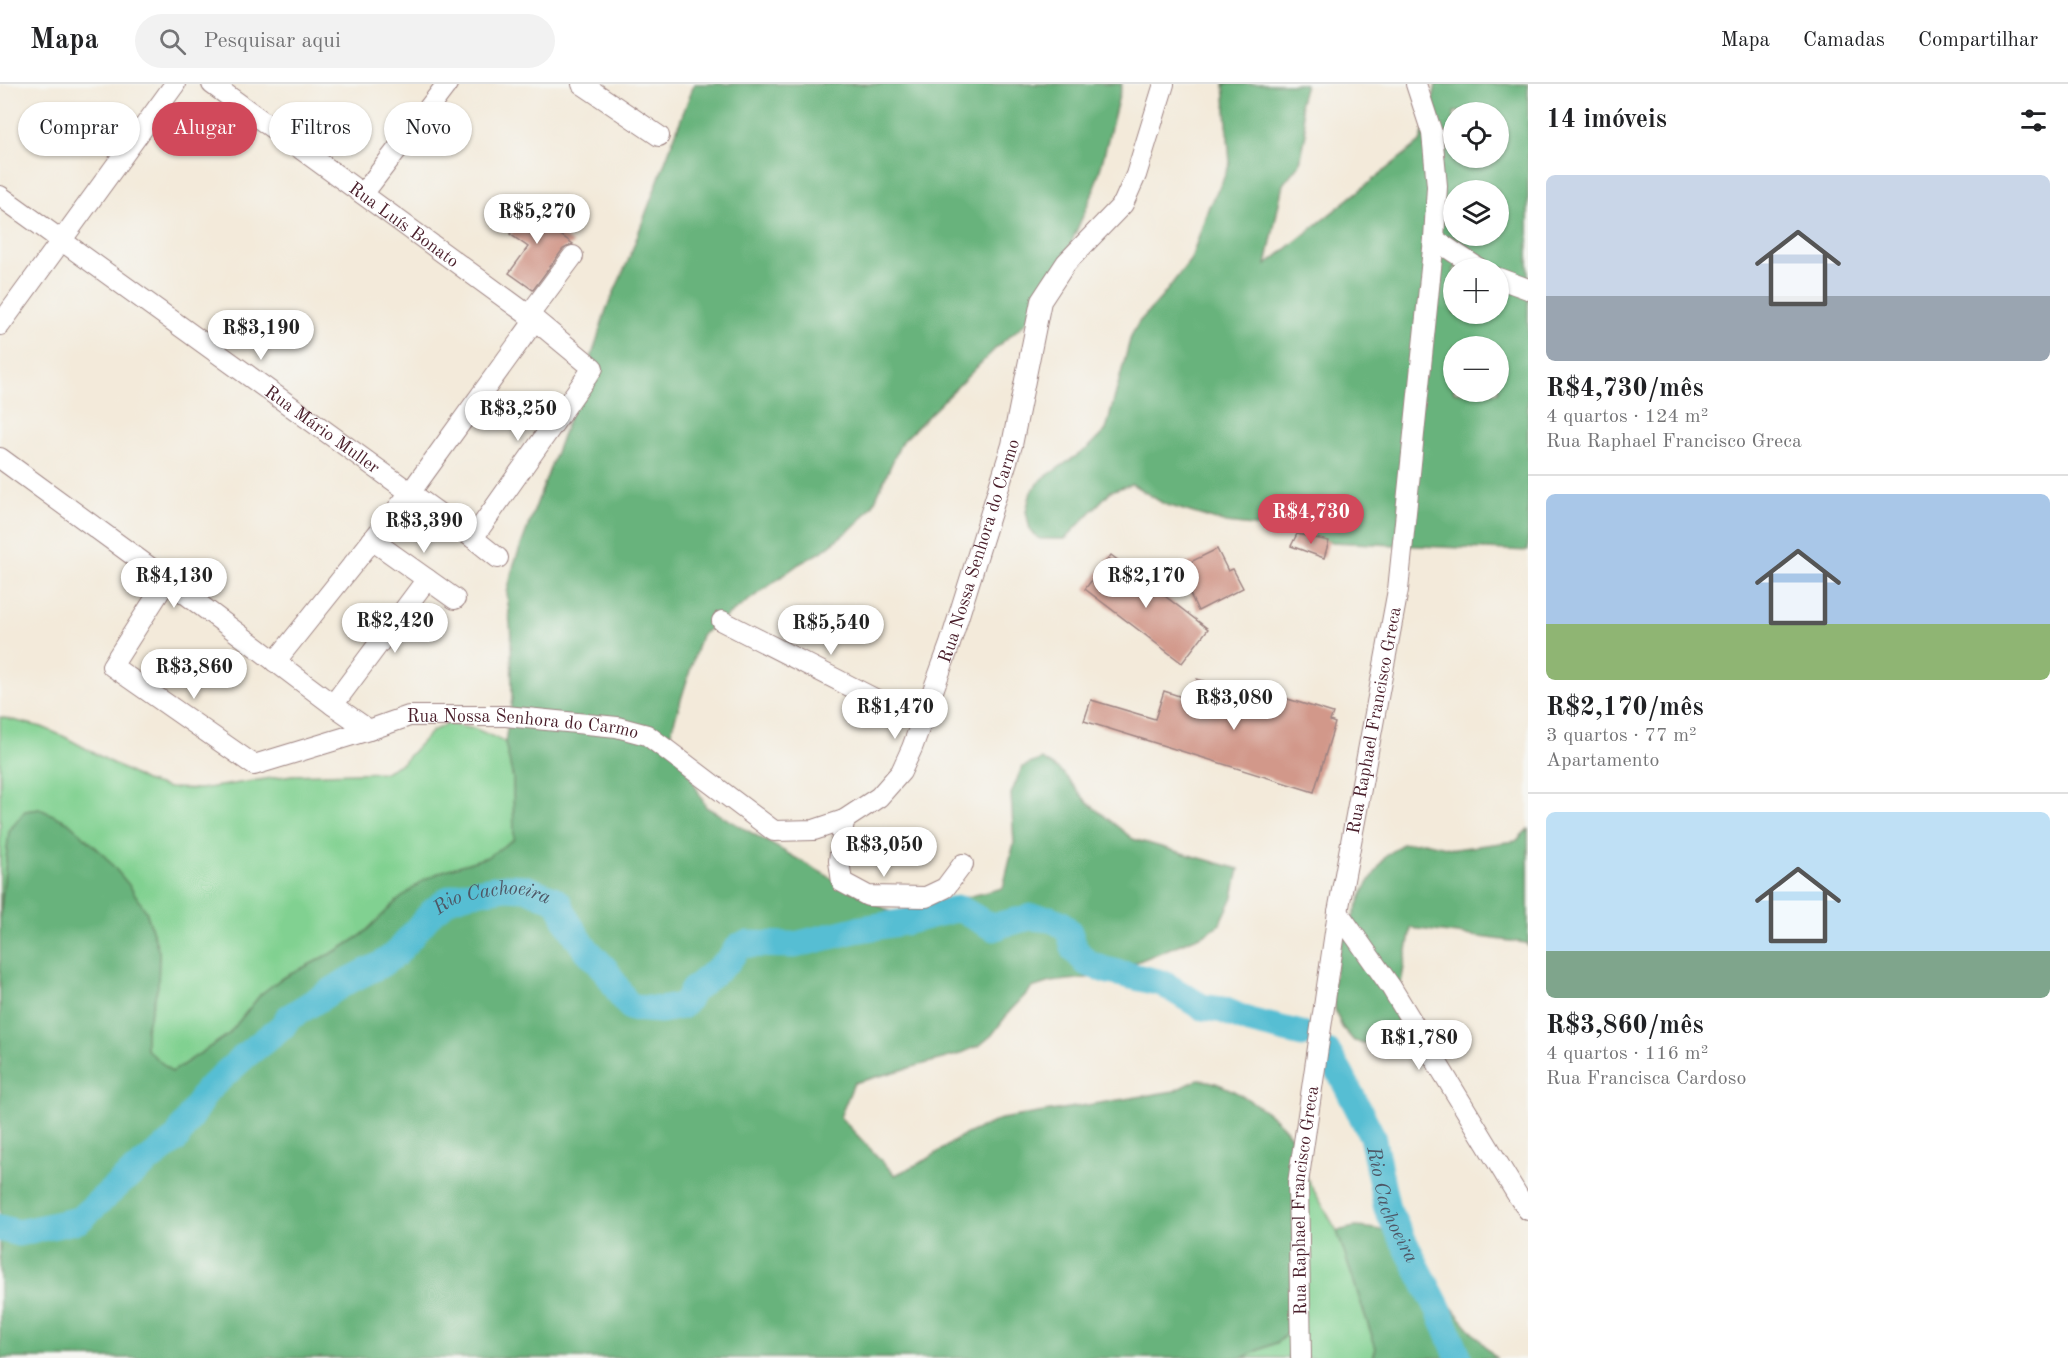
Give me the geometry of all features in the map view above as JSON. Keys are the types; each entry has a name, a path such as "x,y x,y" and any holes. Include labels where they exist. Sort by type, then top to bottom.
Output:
{"street":[{"path":"0,325 175,84"},
{"name":"Rua Luís Bonato","path":"212,84 532,318 593,368 473,538"},
{"path":"363,194 447,84"},
{"path":"582,84 659,136"},
{"name":"Rua Nossa Senhora do Carmo","path":"167,580 112,666 254,765 409,716 506,716 617,727 647,735 774,831 814,830 844,820 879,797 901,772 922,723 985,535 1012,445 1041,301 1066,263 1123,204 1136,175 1164,84"},
{"name":"Rua Raphael Francisco Greca","path":"1302,1358 1299,1183 1338,912 1398,590 1434,239 1437,186 1432,134 1416,84"},
{"name":"Rua Mário Muller","path":"0,196 498,558"},
{"path":"1434,239 1463,258"},
{"path":"275,662 410,493 573,256"},
{"path":"1509,282 1528,289"},
{"path":"0,458 369,730"},
{"path":"372,540 455,599"},
{"path":"333,705 427,579"},
{"path":"722,621 922,723"},
{"path":"844,820 838,861 842,882 868,896 926,897 945,888 963,864"},
{"path":"1338,912 1390,987 1528,1210"}],"green space":[{"path":"694,84 1122,84 1092,195 1054,282 1042,302 1023,325 998,346 901,443 873,505 857,524 821,552 799,564 701,635 670,735 706,807 896,915 1003,888 1014,843 1011,794 1022,767 1042,759 1063,773 1087,802 1133,839 1239,869 1233,897 1220,924 1205,934 1112,972 1087,978 1050,982 1032,988 1010,1011 992,1035 980,1045 957,1055 854,1083 840,1117 895,1175 926,1160 962,1136 1001,1119 1174,1091 1197,1080 1224,1086 1264,1110 1292,1138 1302,1256 1294,1328 1277,1342 1242,1358 0,1358 0,919 9,831 25,811 40,809 68,822 103,854 129,885 146,911 159,952 158,986 146,1028 146,1049 172,1072 228,1035 261,994 281,979 340,949 362,935 396,902 424,880 443,871 487,857 514,839 513,778 505,742 512,699 511,634 507,593 514,564 591,359 606,310 628,261"},
{"path":"1224,84 1305,84 1300,103 1306,133 1300,163 1283,184 1266,265 1420,142 1436,84 1528,84 1528,551 1331,542 1270,528 1226,523 1164,504 1132,484 1111,491 1065,539 1040,539 1030,530 1026,511 1031,492 1042,479 1088,448 1106,430 1131,336 1139,322 1191,259 1209,206 1230,163"},
{"path":"0,717 42,727 65,737 145,781 169,788 200,789 292,775 385,772 402,763 432,731 447,724 476,729 505,742 513,778 514,839 488,857 443,871 424,880 396,902 362,935 340,949 281,979 261,994 228,1035 172,1073 146,1049 146,1028 158,986 159,952 146,911 40,809 25,811 9,831 0,919"},
{"path":"1528,829 1528,947 1526,943 1411,928 1398,1000 1398,1020 1389,1037 1374,1045 1354,1041 1342,1027 1336,1013 1332,989 1339,951 1364,890 1385,857 1402,844 1424,842 1455,849 1516,841"},
{"path":"1293,1154 1337,1231 1376,1348 1373,1358 1242,1358 1277,1342 1294,1328"},
{"path":"1355,1227 1390,1232 1416,1248 1431,1268 1441,1291 1451,1306 1496,1358 1373,1358 1376,1348 1337,1231"}],"building":[{"path":"536,200 555,215 547,225 573,244 563,249 533,290 509,273 528,247 510,234"},
{"path":"1297,534 1329,541 1324,558 1291,546"},
{"path":"1217,549 1228,571 1233,569 1243,588 1198,611 1178,568"},
{"path":"1111,555 1208,629 1182,663 1085,589"},
{"path":"1197,679 1236,691 1239,684 1333,713 1330,721 1335,723 1314,792 1084,721 1091,700 1155,719 1164,691 1191,700"}],"waterway":[{"name":"Rio Cachoeira","path":"0,1228 18,1233 79,1220 121,1182 176,1139 207,1090 247,1054 282,1027 288,1018 396,954 433,911 449,899 468,893 506,887 525,888 559,903 567,921 584,947 605,969 632,1008 661,1010 681,1006 693,990 728,961 739,946 747,944 795,945 855,930 905,922 960,909 994,928 1031,917 1050,919 1060,923 1069,932 1075,950 1087,963 1105,970 1162,983 1202,1007 1223,1010 1249,1021 1302,1034"},
{"name":"Rio Cachoeira","path":"1328,1053 1372,1136 1387,1209 1438,1308 1459,1358"}]}
